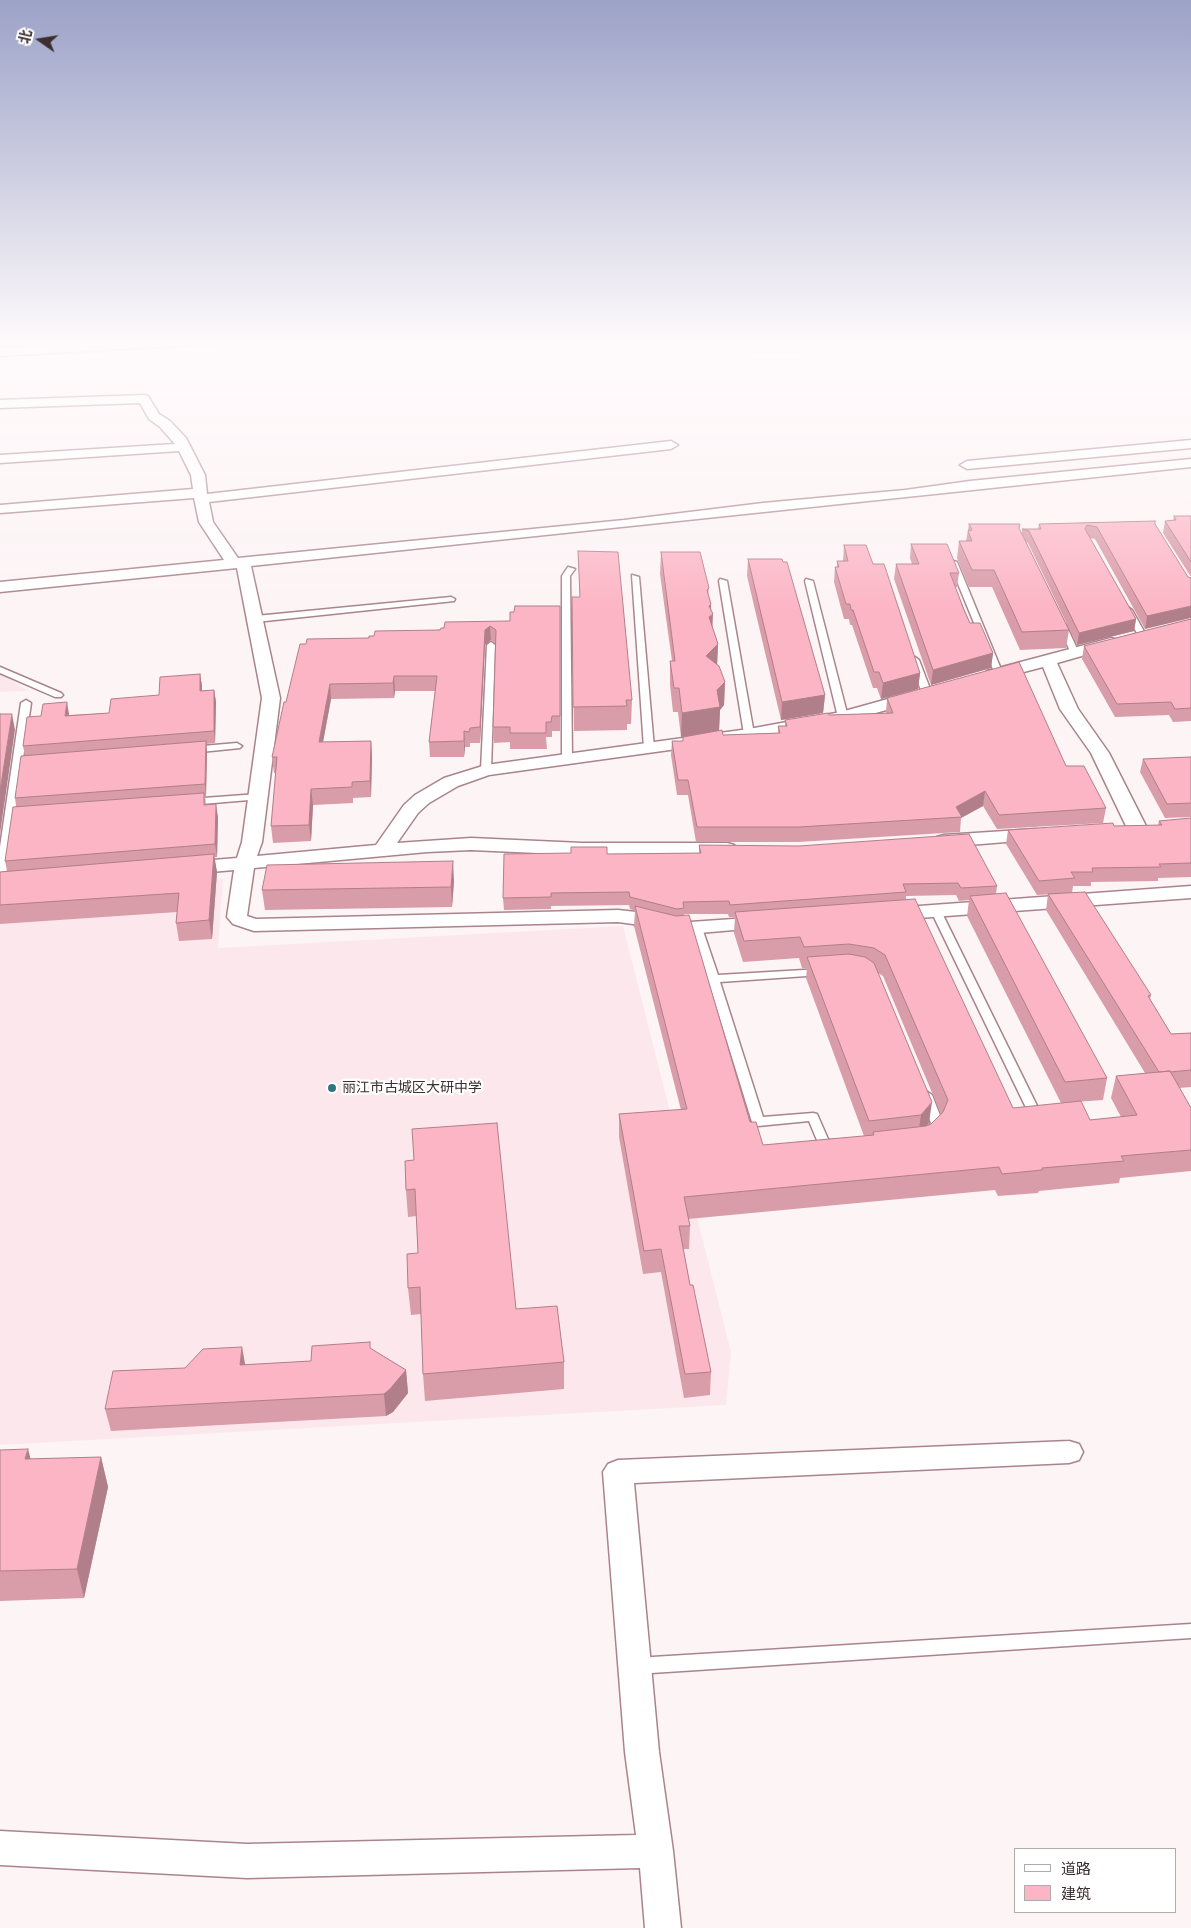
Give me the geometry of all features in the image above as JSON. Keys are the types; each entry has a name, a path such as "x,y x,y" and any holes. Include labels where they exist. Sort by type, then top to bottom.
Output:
{"street":[{"path":"173,431 184,447 198,474 206,522 239,562 256,619 271,698 252,842 245,863 237,917 244,922 254,925 618,916 636,918 666,928 697,928 779,922"},
{"path":"967,465 1191,444"},
{"path":"0,509 201,496 671,445"},
{"path":"0,459 184,447"},
{"path":"0,587 624,524 763,507 905,494 970,485 1191,463"},
{"path":"981,679 1159,631"},
{"path":"1048,660 1070,709 1146,827 1118,829"},
{"path":"382,850 412,809 422,799 451,782 486,770 749,734 844,717 945,689"},
{"path":"924,842 1050,834"},
{"path":"167,869 472,844 582,849 749,850"},
{"path":"877,915 1191,892"},
{"path":"663,1928 656,1851 642,1752 618,1472 1070,1452"},
{"path":"0,1848 247,1861 656,1851"}],"lane":[{"path":"951,556 999,674"},
{"path":"567,758 566,576 571,569"},
{"path":"635,577 649,748"},
{"path":"723,581 749,734"},
{"path":"808,581 844,717"},
{"path":"256,619 451,599"},
{"path":"1123,600 1142,635"},
{"path":"1059,620 1075,653"},
{"path":"486,770 491,645"},
{"path":"912,649 927,694"},
{"path":"0,670 58,694"},
{"path":"10,882 14,815 12,801 22,763 26,703"},
{"path":"180,751 237,746"},
{"path":"179,803 258,797"},
{"path":"0,802 12,801"},
{"path":"936,911 1038,1120"},
{"path":"697,928 758,1122 813,1118 823,1142 832,1147 849,1151"},
{"path":"713,980 838,970"},
{"path":"922,1087 937,1123 935,1130 924,1142"},
{"path":"635,1666 1191,1631"}],"shaded area":[{"path":"0,674 3,675 28,691 0,692"},
{"name":"丽江市古城区大研中学","path":"223,879 218,948 623,926 731,1352 726,1405 0,1445 0,897"}],"building":[{"path":"1174,516 1191,516 1191,562 1165,521 1176,520"},
{"path":"1155,521 1155,524 1188,577 1191,578 1191,606 1147,616 1097,527 1087,525 1085,529 1136,619 1079,633 1029,531 1022,529 1041,529 1039,524"},
{"path":"969,524 1020,524 1019,528 1069,630 1022,632 994,570 972,570 959,541 972,541 968,531 972,530"},
{"path":"911,544 947,544 959,573 950,573 964,610 970,623 980,623 993,653 933,670 896,564 919,564"},
{"path":"844,545 866,545 873,564 884,564 920,673 883,683 879,672 874,672 853,610 851,610 850,604 846,604 835,567 839,567 837,561 848,561"},
{"path":"578,551 618,552 632,700 626,700 627,706 573,707 572,597 580,597"},
{"path":"661,552 700,552 709,588 707,590 711,604 709,606 713,614 709,617 718,644 706,656 719,666 725,682 717,690 720,707 682,713 679,688 674,688 670,661 675,661"},
{"path":"748,559 782,559 783,562 787,562 825,695 782,702"},
{"path":"515,606 560,606 560,716 552,716 551,722 546,722 546,733 510,733 510,727 493,727 496,630 490,626 485,630 480,727 470,728 469,732 464,731 464,741 429,742 437,676 394,676 393,683 330,684 319,742 371,741 370,781 352,782 352,787 311,789 309,825 271,826 277,757 272,757 284,702 286,702 300,644 306,644 307,639 369,638 369,636 374,636 375,631 440,630 444,628 445,622 510,621 510,612 514,612"},
{"path":"1191,619 1191,708 1175,709 1171,702 1117,704 1084,646"},
{"path":"1019,662 1066,766 1084,766 1106,808 999,815 985,791 956,807 962,817 799,827 697,827 688,780 678,780 672,741 683,741 683,737 722,730 723,735 780,733 778,726 787,726 785,720 828,713 829,715 893,713 887,698"},
{"path":"200,674 200,691 214,690 214,731 23,746 27,717 41,716 43,704 67,702 65,716 109,713 111,699 159,695 160,677"},
{"path":"0,714 12,714 0,791"},
{"path":"206,741 205,784 15,798 21,756"},
{"path":"1191,757 1191,803 1167,804 1143,759"},
{"path":"204,793 204,805 216,804 215,844 5,861 13,807"},
{"path":"1191,818 1191,863 1159,864 1161,867 1092,868 1093,872 1071,872 1075,878 1039,881 1008,830 1113,823 1114,826 1162,825 1159,821"},
{"path":"969,834 997,886 961,888 958,883 903,884 906,892 730,905 729,901 683,902 684,908 677,909 630,897 629,892 551,893 551,897 503,898 504,854 571,853 571,847 607,847 607,854 701,853 699,845 799,846"},
{"path":"214,854 209,920 176,923 179,893 0,905 0,872"},
{"path":"453,861 451,887 262,890 267,865"},
{"path":"1085,892 1151,995 1148,996 1171,1034 1191,1033 1191,1070 1159,1072 1048,894"},
{"path":"1006,893 1107,1078 1065,1082 970,896"},
{"path":"915,899 1013,1108 1081,1101 1090,1120 1137,1115 1116,1076 1170,1071 1191,1108 1191,1150 1121,1156 1124,1161 1042,1168 1042,1170 1002,1174 999,1167 684,1197 690,1226 679,1226 690,1285 693,1285 711,1372 685,1374 661,1249 644,1251 619,1114 687,1109 635,906 676,916 689,915 750,1122 756,1122 763,1145 874,1135 873,1132 926,1126 931,1124 943,1112 948,1100 885,955 874,948 849,944 804,947 800,937 744,941 735,912"},
{"path":"849,954 865,957 874,963 932,1102 921,1115 869,1121 807,957"},
{"path":"497,1123 516,1309 557,1306 564,1362 423,1374 420,1287 408,1288 407,1254 418,1253 415,1189 406,1190 405,1161 414,1160 412,1129"},
{"path":"370,1342 370,1348 406,1370 384,1394 105,1409 113,1371 185,1368 203,1349 242,1347 240,1365 311,1361 312,1346"},
{"path":"28,1449 25,1459 101,1457 77,1569 0,1571 0,1450"}],"place":[{"name":"丽江市古城区大研中学","path":"332,1088"}]}
